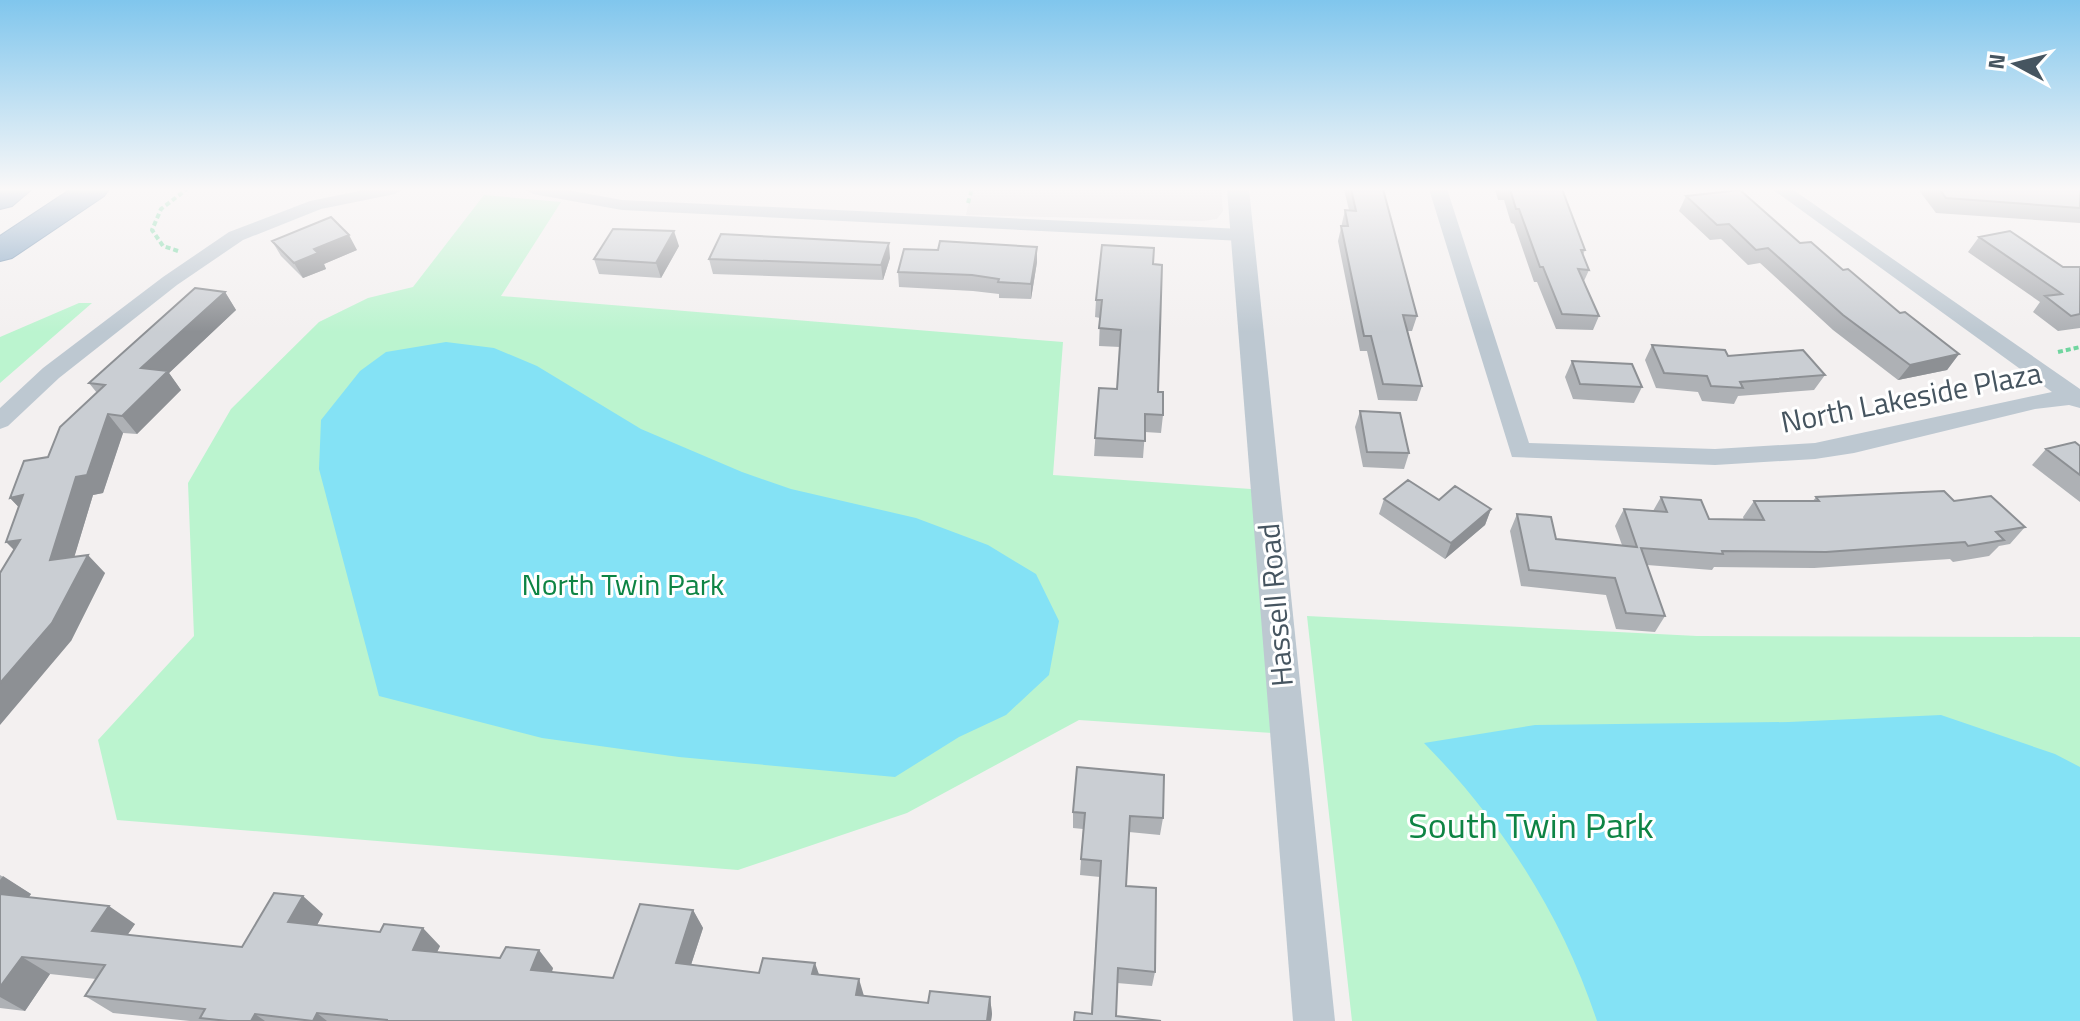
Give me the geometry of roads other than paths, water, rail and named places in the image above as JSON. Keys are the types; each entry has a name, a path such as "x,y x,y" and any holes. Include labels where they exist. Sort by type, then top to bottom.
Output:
{"highway":[{"path":"0,251 22,237"}],"street":[{"path":"0,421 51,373 235,237"},
{"name":"Hassell Road","path":"1242,237 1314,1021"},
{"name":"North Lakeside Plaza","path":"1453,237 1520,451 1695,457 1787,453 1854,445 2035,402 2078,398"},
{"path":"1849,237 2078,398"}],"water":[{"path":"446,342 494,348 537,366 641,429 742,472 791,489 916,518 988,545 1036,574 1059,621 1049,675 1006,715 959,737 895,777 679,757 542,738 379,696 319,469 321,420 360,371 386,352"},
{"path":"1941,715 2055,754 2080,767 2080,1021 1597,1021 1566,944 1527,872 1479,805 1424,743 1535,725 1789,722"}],"park label":[{"name":"North Twin Park","path":"623,584"},
{"name":"South Twin Park","path":"1531,824"}]}
